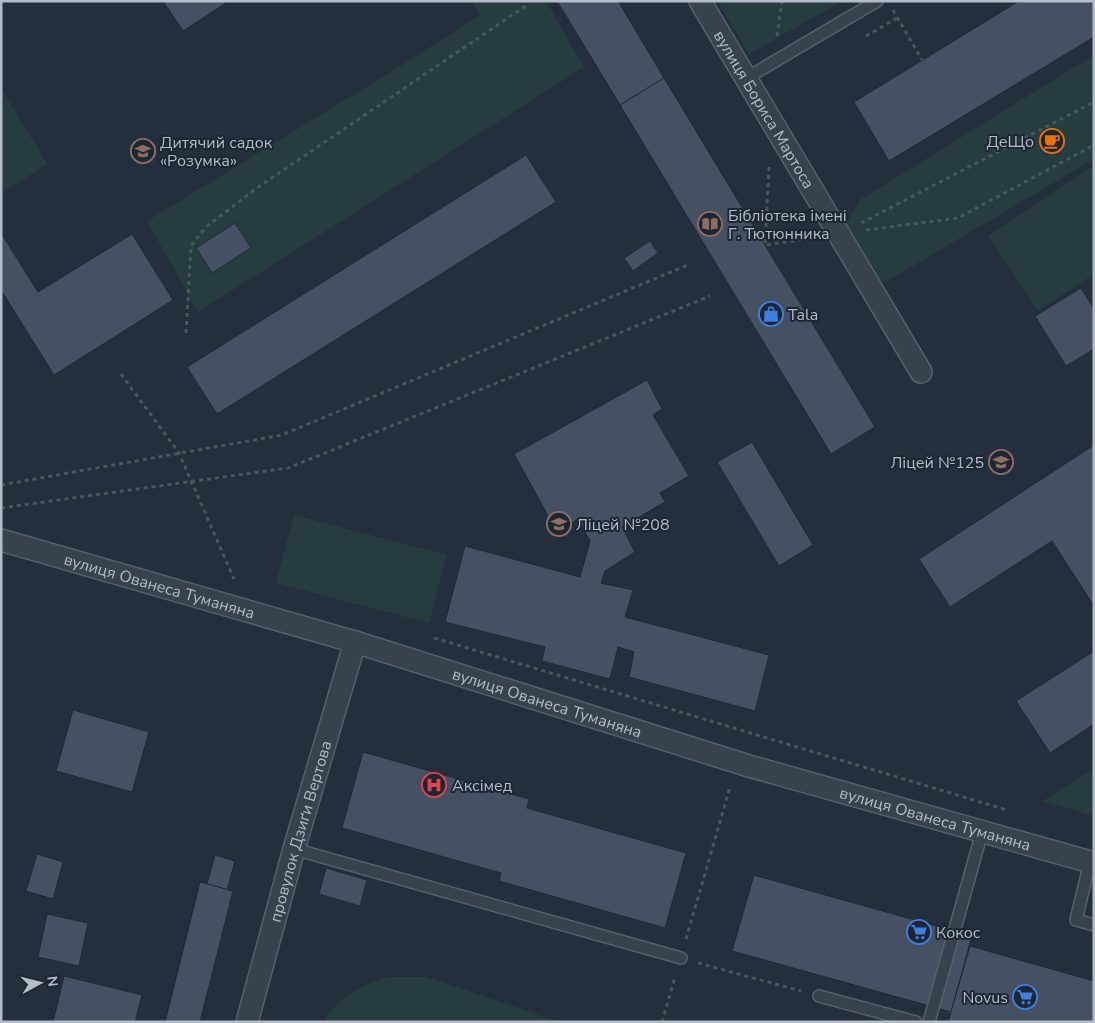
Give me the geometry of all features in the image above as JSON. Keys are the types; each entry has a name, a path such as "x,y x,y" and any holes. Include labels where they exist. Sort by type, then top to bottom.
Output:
{"street":[{"name":"вулиця Бориса Мартоса","path":"700,1 921,372"},
{"name":"вулиця Ованеса Туманяна","path":"1,540 355,642 749,766 1092,863"},
{"name":"провулок Дзиґи Вертова","path":"247,1022 294,849 355,642"}],"lane":[{"path":"745,79 877,1"},
{"path":"929,1022 982,832"},
{"path":"294,849 680,958"},
{"path":"1092,863 1076,920 1094,925"},
{"path":"819,996 916,1022"}],"path":[{"path":"773,64 782,1"},
{"path":"186,333 191,246 206,227 254,190 527,5"},
{"path":"892,9 922,60"},
{"path":"866,36 897,18"},
{"path":"840,234 1094,102"},
{"path":"765,245 958,218 1094,145"},
{"path":"1,485 282,435 690,264"},
{"path":"1,508 288,468 710,296"},
{"path":"120,374 179,454 234,579"},
{"path":"225,577 244,582"},
{"path":"425,636 1016,813"},
{"path":"662,1022 731,784"},
{"path":"680,958 796,990"}],"green space":[{"path":"471,1 546,1 584,67 198,312 147,221 399,67 480,15"},
{"path":"717,1 842,1 749,54"},
{"path":"1094,55 1094,159 884,283 840,234 860,200"},
{"path":"1,88 47,164 1,194"},
{"path":"1094,166 1094,274 1038,311 988,236"},
{"path":"294,515 447,555 429,623 276,583"},
{"path":"1094,768 1094,816 1043,801"},
{"path":"387,977 426,977 560,1022 323,1022 337,1005 351,994"}],"building":[{"path":"163,1 229,1 183,31"},
{"path":"557,1 618,1 664,78 620,105"},
{"path":"1019,1 1094,1 1094,37 889,161 854,102"},
{"path":"664,78 875,427 831,454 620,105"},
{"path":"526,155 556,202 217,414 187,367"},
{"path":"235,223 251,248 212,273 196,248"},
{"path":"1,233 38,292 132,234 173,300 54,375 1,290"},
{"path":"650,241 658,253 633,271 624,258"},
{"path":"1081,288 1094,309 1094,349 1066,366 1035,316"},
{"name":"Ліцей №208","path":"647,380 662,409 653,415 689,476 660,493 665,502 622,527 635,552 605,571 601,583 633,590 625,617 769,655 755,711 629,677 634,652 618,647 610,679 542,661 545,647 445,622 465,546 580,577 590,541 578,519 557,532 514,454"},
{"path":"752,442 813,545 779,566 717,462"},
{"path":"1094,445 1094,606 1052,541 950,607 919,559"},
{"path":"1094,651 1094,724 1050,753 1016,701"},
{"path":"73,710 149,732 132,792 56,771"},
{"path":"363,752 529,799 527,808 686,853 665,928 499,881 501,873 342,828"},
{"path":"37,854 63,862 53,899 26,891"},
{"path":"215,855 235,861 227,890 207,884"},
{"path":"326,868 367,880 360,906 319,894"},
{"path":"754,875 972,936 951,1012 732,951"},
{"path":"200,882 233,891 200,1022 165,1022"},
{"path":"47,914 88,923 79,966 38,957"},
{"name":"Novus","path":"970,946 1094,981 1094,1022 948,1022"},
{"path":"64,976 142,995 135,1022 53,1022"}],"place":[{"name":"ДеЩо","path":"1052,141"},
{"name":"Дитячий садок «Розумка»","path":"143,151"},
{"name":"Бібліотека імені Г. Тютюнника","path":"710,224"},
{"name":"Tala","path":"771,314"},
{"name":"Ліцей №125","path":"1001,462"},
{"name":"Ліцей №208","path":"559,524"},
{"name":"Аксімед","path":"434,785"},
{"name":"Кокос","path":"919,932"},
{"name":"Novus","path":"1025,997"}]}
